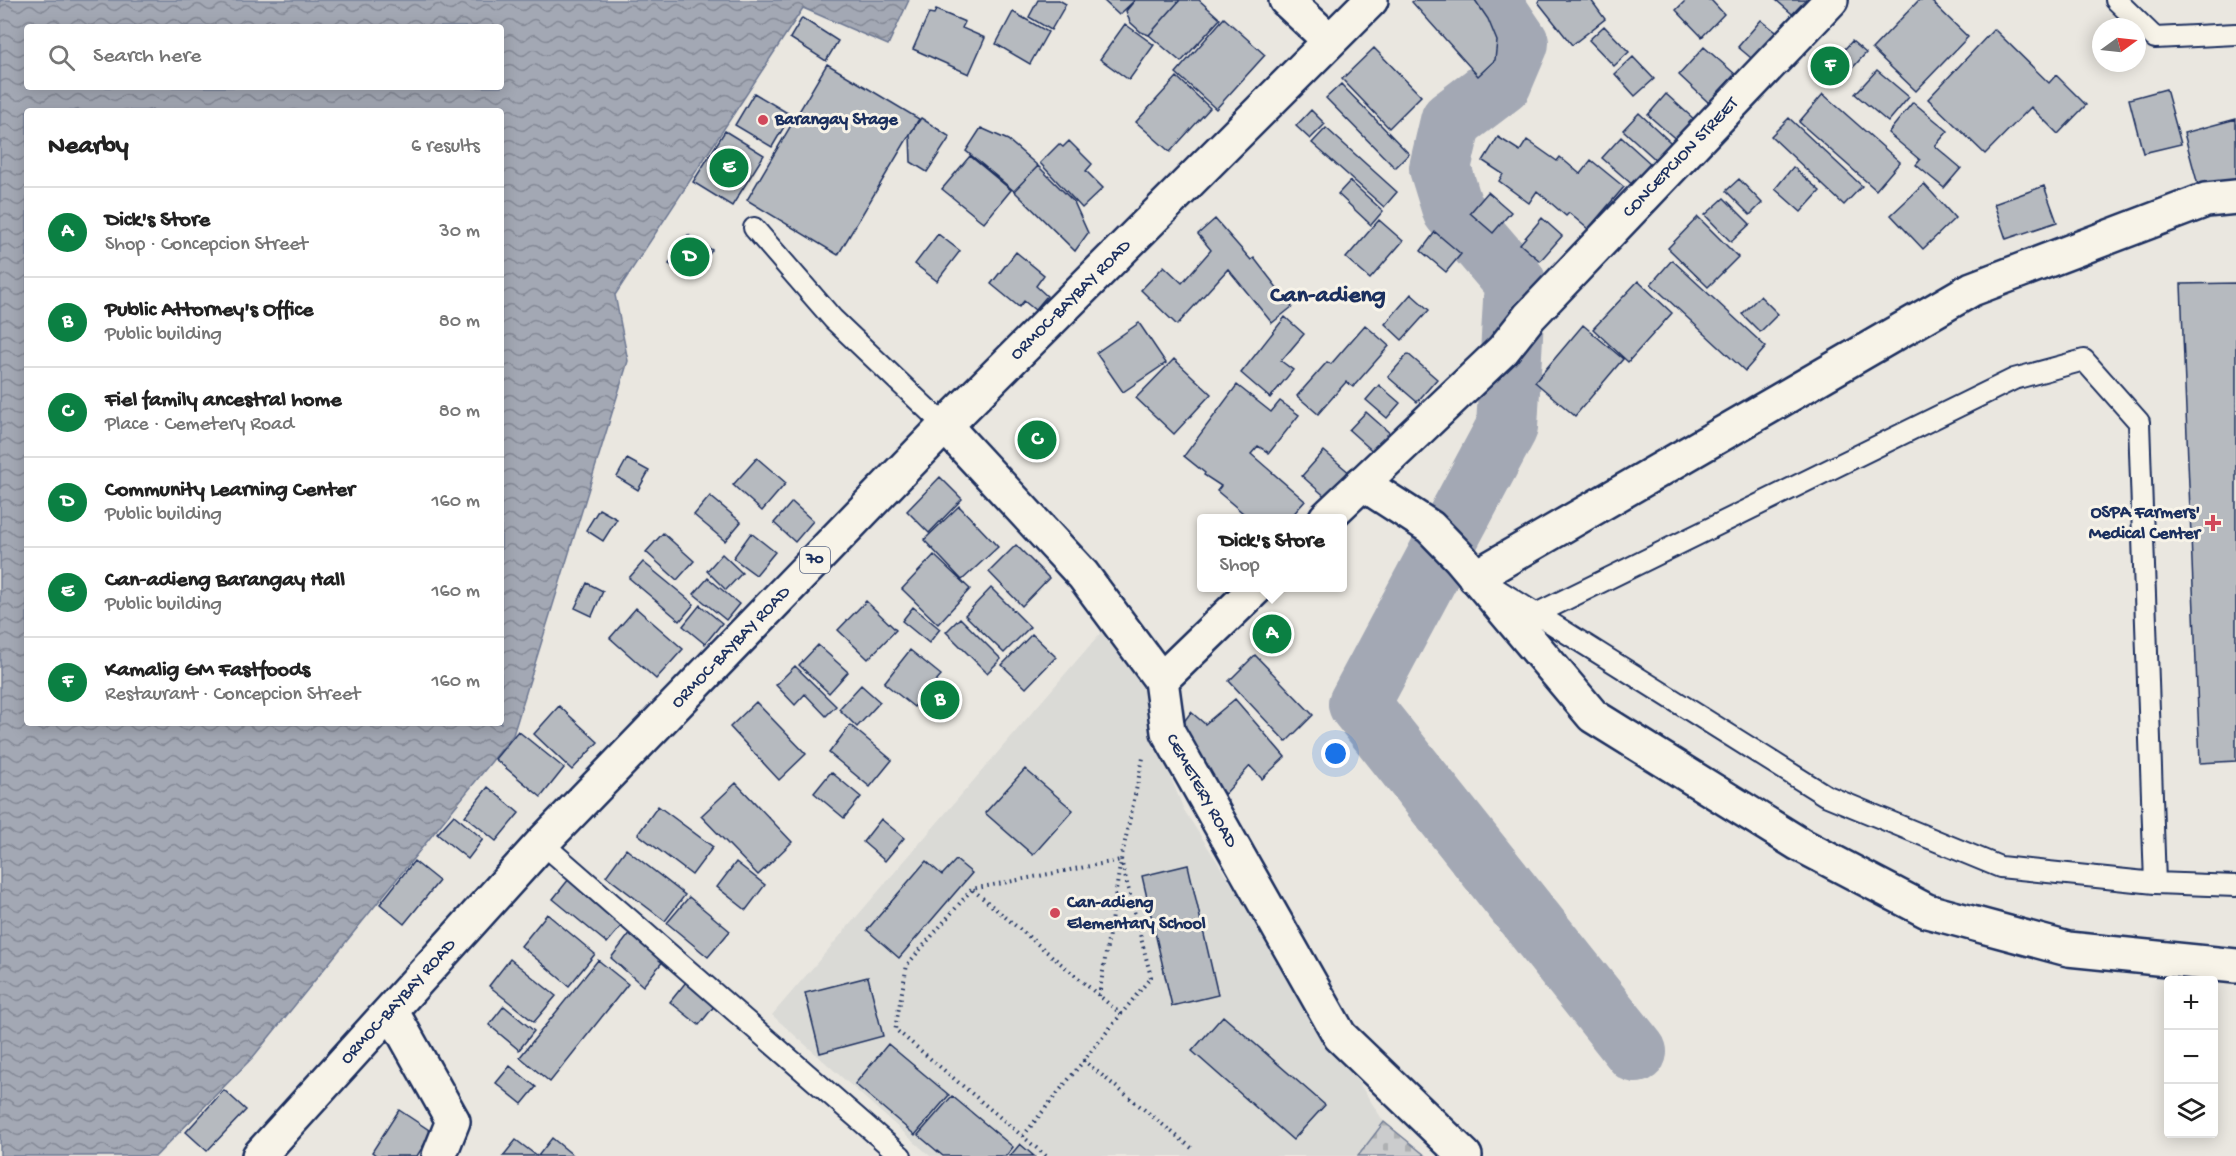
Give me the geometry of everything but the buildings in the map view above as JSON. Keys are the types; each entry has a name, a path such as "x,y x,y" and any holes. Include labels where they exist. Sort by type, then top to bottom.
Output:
{"main road":[{"path":"1287,0 1329,40"},
{"name":"ORMOC-BAYBAY ROAD","path":"259,1156 392,1012 542,843 945,426 1371,0"},
{"name":"CONCEPCION STREET","path":"1362,483 1503,350 1529,317 1831,0"},
{"path":"1468,567 1972,289 2206,200 2236,197"},
{"name":"CEMETERY ROAD","path":"945,426 1083,575 1161,681 1168,732 1340,1036 1465,1156"},
{"path":"1331,514 1362,483 1430,527 1468,567 1593,716 1799,844 1927,911 2068,949 2236,966"},
{"path":"1161,681 1252,592"},
{"path":"392,1012 453,1121 439,1156"}],"lane":[{"path":"2116,0 2155,38 2236,34"},
{"path":"754,228 833,319 945,426"},
{"path":"1538,613 2014,379 2084,360 2139,422 2155,884"},
{"path":"1468,567 1825,795 2000,867 2155,884 2236,885"},
{"path":"542,843 901,1156"}],"path":[{"path":"1099,996 1121,860 1145,748"},
{"path":"1046,1156 896,1029 907,965 972,889 1121,860"},
{"path":"1023,1136 1151,977 1121,860"},
{"path":"972,889 1121,1014"},
{"path":"1083,1060 1194,1150"}],"shaded area":[{"name":"Can-adieng Elementary School","path":"1103,630 1143,671 1150,726 1184,810 1384,1122 1358,1156 930,1156 772,1015"}],"green space":[{"path":"1384,1122 1426,1156 1358,1156"}],"water":[{"path":"0,0 909,0 888,45 803,8 615,295 628,361 513,735 253,1057 156,1156 0,1156"}],"waterway":[{"path":"1489,0 1518,43 1501,83 1451,121 1440,168 1453,210 1515,282 1507,427 1359,704 1636,1052"}],"place":[{"name":"Kamalig GM Fastfoods","path":"1830,66"},
{"name":"Barangay Stage","path":"763,120"},
{"name":"Can-adieng Barangay Hall","path":"729,168"},
{"name":"Community Learning Center","path":"690,257"},
{"name":"Fiel family ancestral home","path":"1037,440"},
{"name":"OSPA Farmers' Medical Center","path":"2213,523"},
{"name":"Dick's Store","path":"1272,634"},
{"name":"Public Attorney's Office","path":"940,700"},
{"name":"Can-adieng Elementary School","path":"1055,913"}],"district":[{"name":"Can-adieng","path":"1328,296"}]}
